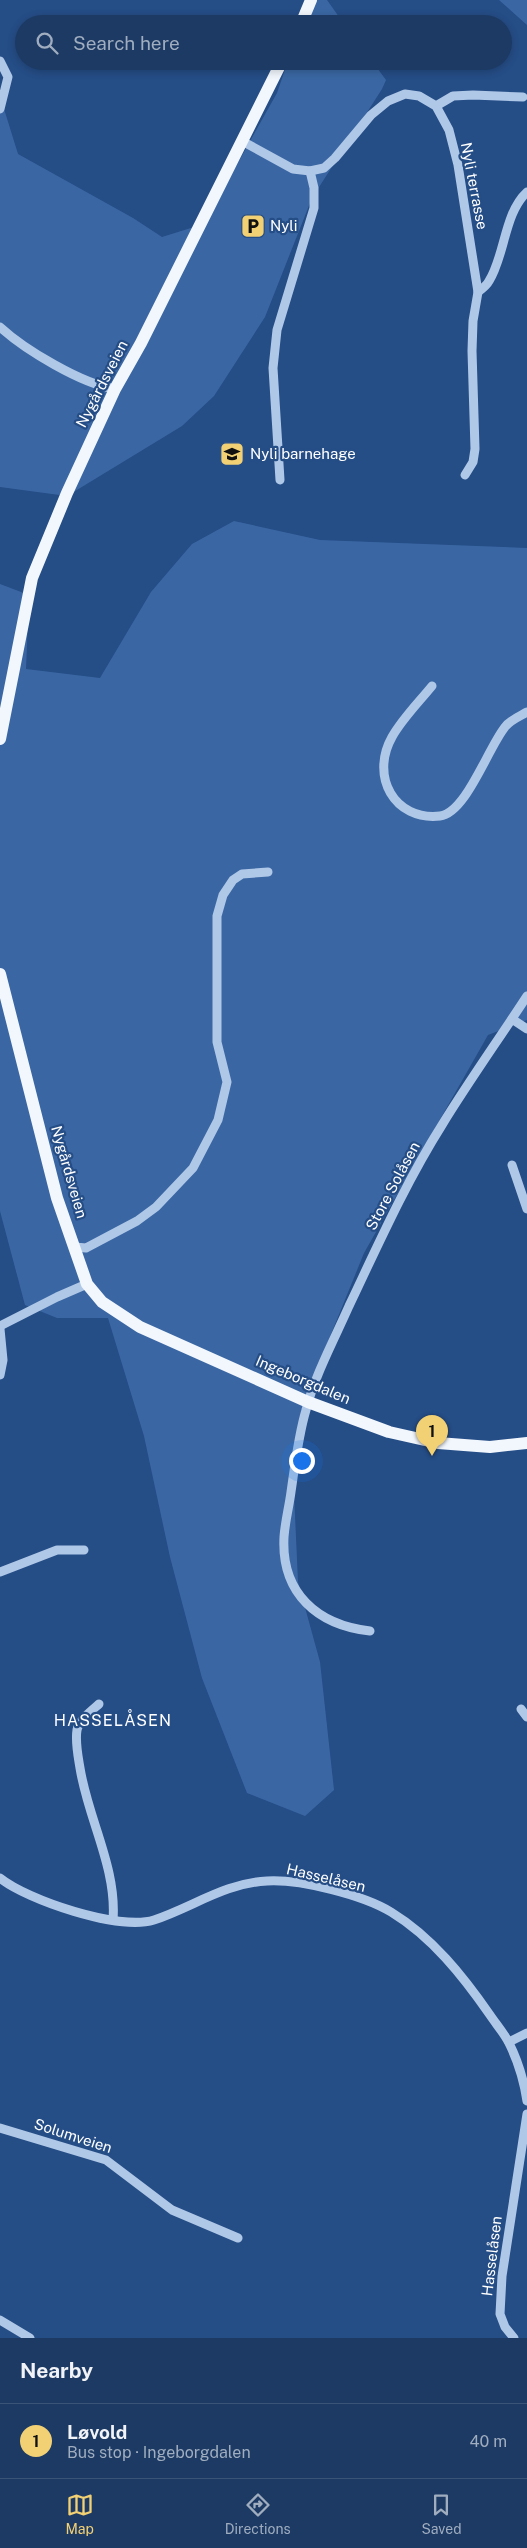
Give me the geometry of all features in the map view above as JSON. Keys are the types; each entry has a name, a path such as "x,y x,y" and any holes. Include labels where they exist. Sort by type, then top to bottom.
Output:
{"main road":[{"path":"305,15 311,0"},
{"name":"Nygårdsveien","path":"0,739 32,578 67,492 115,389 141,343 278,70"},
{"name":"Nygårdsveien","path":"0,974 57,1198 87,1284"},
{"name":"Ingeborgdalen","path":"87,1284 102,1302 140,1327 308,1402 390,1432 438,1444 490,1447 527,1443"}],"street":[{"path":"0,61 8,77 0,109"},
{"path":"242,141 294,169 310,171 324,168 335,158 371,114 388,101 405,94 419,96 436,106 453,96 523,97"},
{"name":"Nyli terrasse","path":"436,106 449,130 458,165 478,292 472,342 475,449 473,462 465,475"},
{"path":"280,480 273,368 277,330 314,208 314,188 310,171"},
{"path":"478,292 489,281 511,219 522,197 527,192"},
{"path":"0,327 13,339 52,362 104,387 115,389"},
{"path":"432,686 392,737 386,752 384,771 386,788 394,800 407,810 423,816 442,816 455,810 468,792 491,747 507,724 527,712"},
{"path":"75,1247 86,1248 137,1221 156,1207 193,1168 218,1120 227,1082 217,1042 217,916 223,895 233,880 242,874 268,872"},
{"name":"Store Solåsen","path":"370,1631 352,1629 325,1618 310,1609 294,1589 286,1564 284,1538 300,1435 308,1402 384,1231 414,1174 441,1126 527,996"},
{"path":"512,1019 527,1029"},
{"path":"512,1165 527,1209"},
{"path":"0,1375 2,1360 0,1328 57,1296 87,1284"},
{"path":"0,1572 57,1550 84,1550"},
{"path":"99,1704 81,1721 77,1729 77,1754 87,1804 115,1900 113,1920"},
{"name":"Hasselåsen","path":"0,1878 36,1898 68,1910 113,1920 138,1922 152,1921 212,1894 251,1882 270,1880 296,1883 356,1897 392,1913 429,1942 466,1983 509,2042 524,2082 527,2101"},
{"path":"509,2042 527,2033"},
{"name":"Hasselåsen","path":"514,2338 505,2327 500,2314 502,2276 527,2114"},
{"name":"Solumveien","path":"0,2128 106,2160 172,2210 238,2238"},
{"path":"0,2320 30,2338"}],"shaded area":[{"path":"309,0 327,0 338,15 304,15"},
{"path":"499,0 527,0 527,25"},
{"path":"285,70 379,70 386,80 312,198 265,317 214,396 182,426 67,496 0,487 0,96 18,154 133,218 162,237 194,227 216,202 277,93"},
{"path":"234,521 320,540 527,548 527,1020 488,1035 364,1253 316,1371 294,1493 298,1582 320,1662 334,1790 305,1816 247,1793 202,1678 170,1557 144,1436 108,1318 57,1318 25,1305 0,1211 0,584 29,595 26,669 100,678 151,592 192,544"}],"place":[{"name":"Nyli","path":"253,226"},
{"name":"Nyli barnehage","path":"232,454"},
{"name":"Løvold","path":"432,1456"}],"district":[{"name":"HASSELÅSEN","path":"113,1720"}]}
